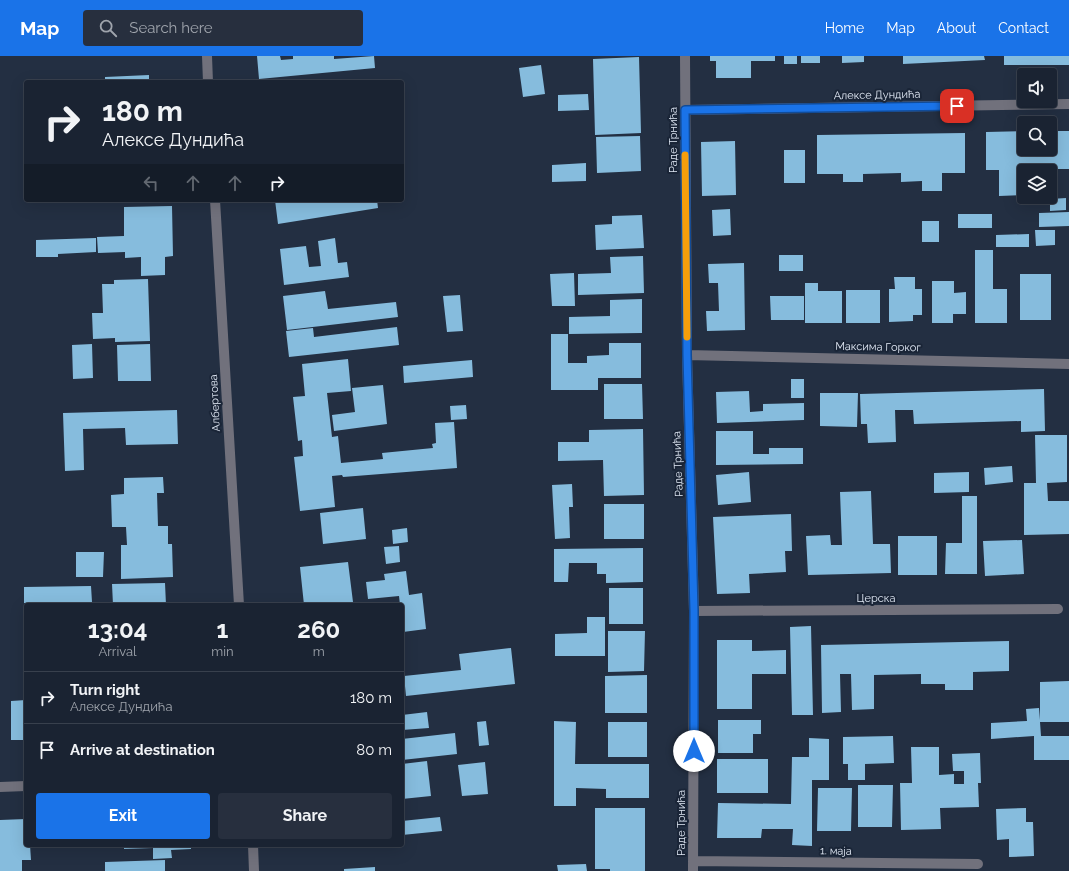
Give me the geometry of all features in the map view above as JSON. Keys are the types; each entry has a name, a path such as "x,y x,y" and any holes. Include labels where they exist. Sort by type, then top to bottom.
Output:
{"street":[{"path":"206,56 208,80"},
{"name":"Раде Трнића","path":"685,56 687,355 694,611 693,866"},
{"name":"Алексе Дундића","path":"685,110 1069,104"},
{"name":"Албертова","path":"215,202 239,603"},
{"name":"Максима Горког","path":"687,355 1069,364"},
{"name":"Церска","path":"694,611 1058,609"},
{"path":"0,787 24,786"},
{"path":"253,847 254,871"},
{"name":"1. маја","path":"693,866 978,864"}],"building":[{"path":"257,56 280,56 281,60 293,59 293,56 334,56 334,59 374,56 375,68 259,79"},
{"path":"710,56 775,56 775,61 751,61 751,78 716,78 716,61 710,61"},
{"path":"784,56 797,56 797,64 784,64"},
{"path":"801,56 820,56 820,63 801,63"},
{"path":"842,56 864,56 864,62 842,63"},
{"path":"903,56 984,56 985,60 903,64"},
{"path":"1004,56 1069,56 1069,65 1004,65"},
{"path":"639,57 641,133 595,135 593,59"},
{"path":"541,65 545,94 523,97 519,68"},
{"path":"149,75 149,80 105,80 105,77"},
{"path":"588,94 589,110 558,111 558,95"},
{"path":"1017,131 1017,156 1057,156 1057,131 1069,131 1069,169 1057,169 1057,164 1017,164 1017,195 999,196 999,170 986,170 986,132"},
{"path":"965,133 965,173 942,173 942,191 922,191 922,181 901,182 901,173 863,174 863,182 843,182 843,174 817,174 817,135"},
{"path":"640,136 641,171 597,173 596,137"},
{"path":"735,141 736,195 702,196 701,142"},
{"path":"784,150 805,150 805,183 784,183"},
{"path":"586,163 586,181 552,182 552,165"},
{"path":"1066,198 1066,210 1050,211 1050,204 1057,204 1057,199"},
{"path":"275,202 377,202 378,208 278,224"},
{"path":"172,206 173,256 165,257 165,275 141,276 141,257 125,258 125,252 98,253 97,237 124,236 124,207"},
{"path":"730,209 731,235 713,236 712,210"},
{"path":"1069,212 1069,226 1039,227 1039,213"},
{"path":"958,214 992,214 992,228 958,228"},
{"path":"642,215 644,248 596,250 595,225 612,224 612,216"},
{"path":"922,221 939,221 939,242 922,242"},
{"path":"1035,230 1055,230 1055,245 1036,246"},
{"path":"1029,234 1029,247 996,247 996,235"},
{"path":"96,238 96,252 58,254 58,257 36,257 36,240"},
{"path":"335,238 338,263 347,262 349,277 284,285 280,249 306,246 309,267 321,266 318,241"},
{"path":"975,250 993,250 993,289 1007,289 1007,323 975,323"},
{"path":"779,255 803,255 803,271 779,271"},
{"path":"643,256 644,293 578,295 578,274 611,273 610,257"},
{"path":"744,263 745,330 707,331 706,311 719,311 718,283 709,283 708,264"},
{"path":"574,273 575,306 552,306 550,274"},
{"path":"1020,274 1051,274 1051,320 1020,320"},
{"path":"894,277 915,277 915,289 922,289 922,315 913,315 913,321 889,322 889,289 895,289"},
{"path":"148,279 150,341 115,342 115,338 93,339 92,313 103,313 102,284 114,284 114,280"},
{"path":"932,281 954,281 954,293 966,292 966,314 953,314 953,323 932,323"},
{"path":"805,283 818,283 818,291 842,291 842,323 805,323"},
{"path":"846,290 880,290 880,323 846,323"},
{"path":"325,291 328,309 396,302 398,317 287,330 283,296"},
{"path":"460,295 463,331 447,332 443,296"},
{"path":"770,296 804,296 804,320 771,320"},
{"path":"642,299 642,333 569,334 569,317 610,316 610,300"},
{"path":"397,327 399,345 289,357 286,331 313,328 314,337"},
{"path":"551,334 568,334 568,363 587,363 587,356 609,355 609,343 641,343 641,378 598,378 598,390 551,390"},
{"path":"92,344 93,378 73,379 72,345"},
{"path":"150,344 151,381 118,381 117,345"},
{"path":"348,359 351,391 327,393 332,437 338,436 341,463 383,459 382,453 433,448 432,444 436,443 435,423 454,422 457,468 343,477 342,475 332,476 335,507 300,511 294,457 303,456 302,440 298,441 293,397 305,396 302,364"},
{"path":"472,360 473,377 404,383 403,366"},
{"path":"791,379 804,379 804,398 791,398"},
{"path":"604,384 642,384 643,419 604,419"},
{"path":"383,385 387,424 334,431 332,415 355,412 352,388"},
{"path":"1044,389 1045,431 1021,432 1021,421 914,424 913,410 895,410 896,442 868,443 867,424 861,424 860,394"},
{"path":"749,391 750,412 763,411 763,404 804,403 804,420 717,423 716,392"},
{"path":"820,393 858,393 857,427 820,426"},
{"path":"466,405 467,419 451,420 450,406"},
{"path":"177,410 178,444 126,445 125,428 83,429 84,470 65,471 63,413"},
{"path":"643,429 644,495 604,496 603,460 558,461 558,442 589,442 589,430"},
{"path":"716,431 753,431 753,454 769,454 769,448 803,448 803,464 716,465"},
{"path":"1035,435 1067,435 1067,482 1047,483 1048,501 1069,501 1069,534 1024,535 1024,483 1036,483"},
{"path":"1012,466 1013,482 985,485 984,468"},
{"path":"749,472 751,502 718,505 716,475"},
{"path":"969,472 969,492 934,493 934,473"},
{"path":"163,477 164,493 157,493 158,526 168,526 168,544 172,544 173,577 121,579 121,545 127,545 126,527 112,527 111,495 124,494 124,478"},
{"path":"572,484 573,507 569,507 570,538 555,539 552,485"},
{"path":"871,491 873,544 890,544 891,573 808,575 806,536 830,535 831,545 842,545 840,492"},
{"path":"962,496 977,496 977,574 945,574 946,543 962,543"},
{"path":"604,504 644,504 644,539 604,539"},
{"path":"363,508 366,539 323,544 320,513"},
{"path":"791,514 792,551 785,551 786,572 749,574 750,593 717,594 713,517"},
{"path":"407,528 408,542 393,544 392,530"},
{"path":"898,536 937,536 937,575 898,575"},
{"path":"1022,540 1024,574 985,576 983,541"},
{"path":"399,546 400,562 386,564 384,547"},
{"path":"643,548 643,582 606,583 606,574 597,574 597,563 569,563 568,582 554,582 554,549"},
{"path":"76,552 104,552 103,577 76,577"},
{"path":"348,562 353,602 304,603 300,567"},
{"path":"406,571 409,595 422,593 426,629 404,632 404,603 400,603 399,596 368,599 366,582 385,580 384,574"},
{"path":"165,583 166,603 113,603 112,584"},
{"path":"91,586 92,602 24,603 24,587"},
{"path":"609,588 643,588 643,624 609,624"},
{"path":"587,617 605,617 605,656 555,656 555,634 587,633"},
{"path":"811,626 813,715 792,715 790,627"},
{"path":"608,631 645,631 644,671 608,672"},
{"path":"717,640 752,640 752,651 786,650 786,674 752,674 752,709 717,709"},
{"path":"1009,641 1009,671 973,672 973,690 945,690 945,684 921,684 921,674 874,675 874,709 852,710 851,674 840,674 841,712 822,713 821,645"},
{"path":"511,648 515,684 406,696 404,676 461,670 459,654"},
{"path":"647,675 647,713 605,713 605,676"},
{"path":"1069,681 1069,722 1040,722 1041,736 1069,736 1069,760 1034,760 1034,736 991,739 991,723 1027,721 1026,709 1039,708 1040,720 1040,682"},
{"path":"24,700 24,740 11,740 11,701"},
{"path":"427,712 429,728 404,730 404,715"},
{"path":"718,720 761,720 761,734 753,734 753,753 718,753"},
{"path":"486,721 489,745 479,746 477,722"},
{"path":"554,721 576,722 575,764 649,764 649,798 606,798 606,789 576,788 576,806 554,806"},
{"path":"608,722 647,722 647,757 608,757"},
{"path":"455,733 457,754 404,760 404,739"},
{"path":"893,736 894,763 865,764 865,780 848,780 848,764 843,764 843,737"},
{"path":"809,738 829,739 829,780 812,780 812,846 792,845 793,829 762,829 761,838 717,838 718,803 791,804 792,757 809,757"},
{"path":"911,747 939,747 939,775 954,774 954,784 964,784 964,771 953,771 952,754 980,753 981,783 978,783 979,807 940,808 941,829 901,830 900,783 912,783"},
{"path":"717,759 768,759 768,793 717,793"},
{"path":"427,761 431,796 404,799 404,764"},
{"path":"485,762 488,794 462,796 458,765"},
{"path":"858,785 893,785 892,827 858,827"},
{"path":"818,788 852,788 851,831 817,831"},
{"path":"595,808 645,808 645,871 610,871 610,869 595,869"},
{"path":"1026,808 1026,822 1033,822 1034,856 1009,857 1009,839 997,840 996,809"},
{"path":"440,817 442,831 404,835 404,821"},
{"path":"24,819 24,847 30,847 31,860 22,860 22,871 0,871 0,820"},
{"path":"124,847 191,847 191,849 171,850 172,858 153,859 153,848 124,849"},
{"path":"165,860 165,871 105,871 105,862"},
{"path":"586,864 587,871 558,871 557,865"},
{"path":"375,867 375,871 344,871 344,869"}],"slow traffic":[{"path":"685,155 687,337"}],"route":[{"path":"694,751 694,611 687,355 685,110 957,106"}]}
